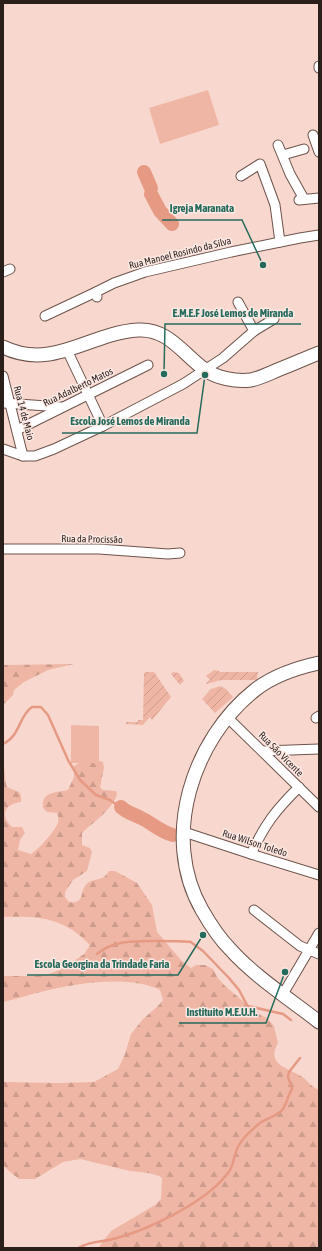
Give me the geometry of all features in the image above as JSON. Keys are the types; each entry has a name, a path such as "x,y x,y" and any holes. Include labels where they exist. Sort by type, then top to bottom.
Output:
{"main road":[{"path":"3,347 20,354 33,356 54,354 107,336 137,330 151,331 173,342 204,370 230,379 251,380 319,353"},
{"path":"319,663 292,670 268,681 256,689 227,717 214,735 198,765 186,804 184,832 186,864 190,882 201,908 213,929 247,966 319,1022"}],"street":[{"path":"313,135 319,152"},
{"path":"278,145 301,200 319,198"},
{"path":"283,155 304,149"},
{"path":"241,176 260,164 275,205 280,242"},
{"name":"Rua Manoel Rosindo da Silva","path":"45,316 96,294 114,283 146,272 231,252 319,235"},
{"path":"238,302 254,331"},
{"path":"25,456 35,456 54,449 103,426 183,384 228,354 254,331 274,319"},
{"path":"72,348 87,396 103,426"},
{"name":"Rua Adalberto Matos","path":"17,430 148,365"},
{"name":"Rua 14 de Maio","path":"3,376 6,403 17,430 25,456"},
{"path":"6,403 62,407"},
{"name":"Rua 14 de Maio","path":"3,449 25,456"},
{"name":"Rua da Procissão","path":"3,549 98,549 168,554 180,553"},
{"name":"Rua São Vicente","path":"227,717 319,807"},
{"path":"263,751 319,749"},
{"path":"251,854 260,833 269,819 299,787"},
{"name":"Rua Wilson Toledo","path":"184,832 319,875"},
{"path":"254,910 296,943 319,954"},
{"path":"283,994 319,933"}],"green space":[{"path":"208,90 219,125 160,144 149,108"},
{"path":"74,664 48,670 24,682 14,690 13,695 3,705 3,665"},
{"path":"214,670 220,672 258,672 257,680 221,680 207,684 206,683 210,680 206,676"},
{"path":"154,672 171,697 152,720 150,717 143,725 126,724 126,722 138,722 138,720 143,720 144,673"},
{"path":"173,672 179,673 184,681 180,685 171,674"},
{"path":"220,686 226,689 233,697 215,713 202,699 211,689"},
{"path":"71,725 99,726 99,763 71,763"},
{"path":"82,761 103,762 104,768 100,787 103,790 116,791 117,795 106,811 82,833 82,845 90,848 92,852 87,871 73,880 65,892 65,897 69,902 79,900 83,889 87,884 91,881 103,878 109,871 115,871 137,883 152,905 157,932 181,960 191,968 196,965 205,965 213,969 217,977 224,985 257,1013 267,1018 274,1026 278,1043 275,1051 277,1062 286,1069 304,1078 312,1086 319,1090 319,1248 98,1248 111,1231 155,1205 161,1199 162,1178 148,1173 130,1171 80,1159 63,1162 35,1179 19,1179 3,1165 3,1082 94,1082 118,1069 125,1054 131,1034 143,1019 163,1000 160,990 147,985 103,982 72,985 3,1002 3,976 33,976 49,974 64,968 84,954 90,945 70,929 50,920 28,917 3,917 3,764 7,787 19,792 21,796 21,802 12,804 8,807 5,816 12,827 22,827 25,833 20,840 18,850 31,854 38,849 51,834 58,821 57,813 47,812 43,808 44,798 50,794 68,790 74,777 74,766"}],"waterway":[{"path":"144,172 151,188"},
{"path":"151,194 160,211 172,224"},
{"path":"3,744 13,736 27,711 32,707 41,707 48,715 68,760 80,780 96,795 110,800 117,805"},
{"path":"121,807 164,832 173,835"},
{"path":"97,954 110,946 125,942 191,942"},
{"path":"192,943 203,951 229,978 239,990 247,1005"},
{"path":"248,1006 283,1014 291,1020"},
{"path":"78,1248 83,1245 122,1237 148,1227 180,1211 212,1190 221,1182 230,1170 238,1146 245,1137 260,1123 283,1109 292,1089 288,1077 289,1072 300,1058"}],"place":[{"name":"Igreja Maranata","path":"263,265"},
{"name":"E.M.E.F José Lemos de Miranda","path":"164,374"},
{"name":"Escola José Lemos de Miranda","path":"205,375"},
{"name":"Escola Georgina da Trindade Faria","path":"203,935"},
{"name":"Instituito M.E.U.H.","path":"285,972"}]}
